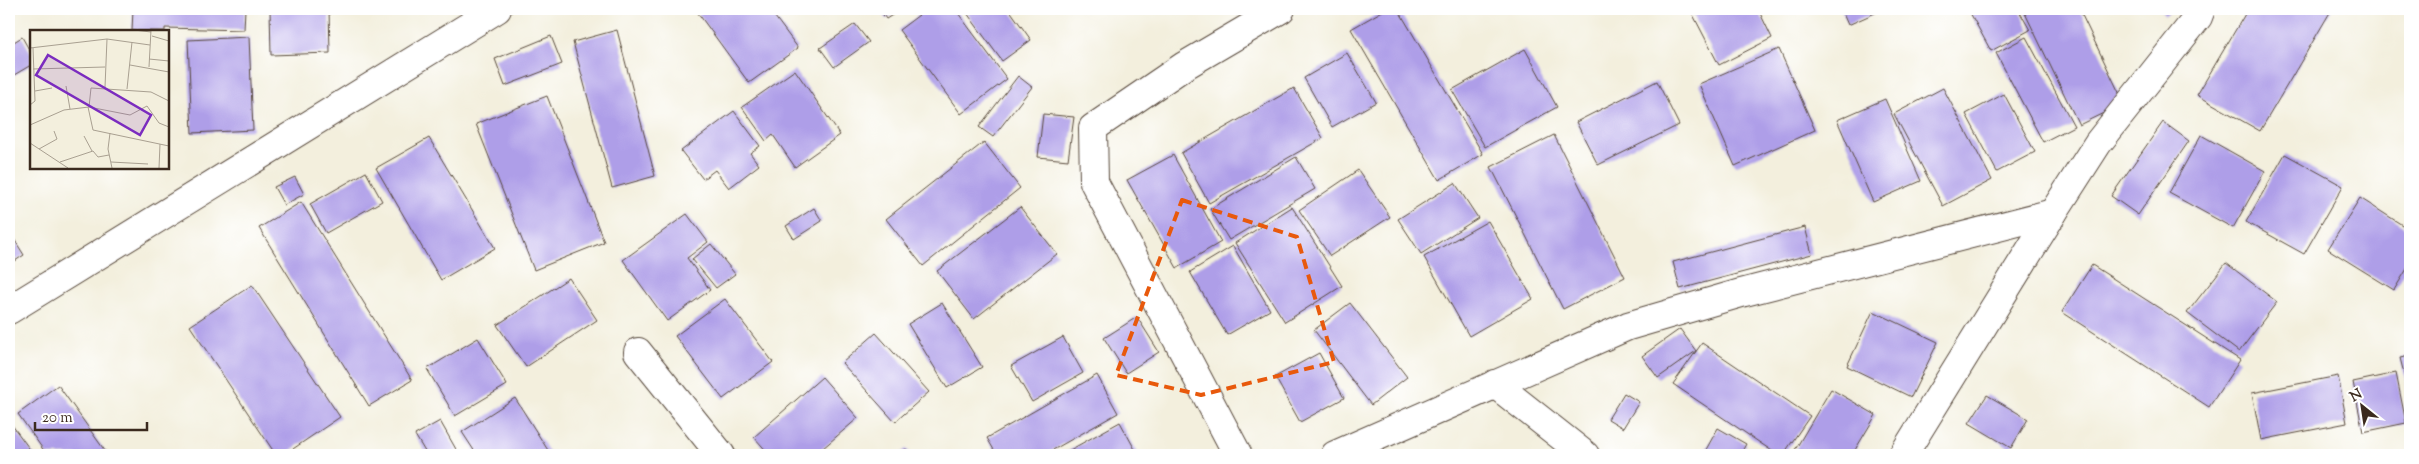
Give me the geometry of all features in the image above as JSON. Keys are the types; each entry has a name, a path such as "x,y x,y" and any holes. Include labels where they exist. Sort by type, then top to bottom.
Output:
{"street":[{"path":"9,310 497,9"},
{"path":"1238,455 1094,182 1093,128 1184,66 1281,9"},
{"path":"1903,455 2098,143 2198,17 2201,9"},
{"path":"1335,455 1628,326 1741,293 2053,214"},
{"path":"638,352 721,455"},
{"path":"1495,384 1585,455"}],"highlighted area":[{"path":"1182,200 1297,237 1334,362 1201,395 1116,375"}],"building":[{"path":"133,9 245,9 244,30 165,28 165,30 132,30"},
{"path":"270,9 329,9 330,53 271,55"},
{"path":"695,9 769,9 798,48 749,83"},
{"path":"879,9 902,9 886,19"},
{"path":"927,9 955,9 1007,79 961,114 899,30"},
{"path":"964,9 1009,9 1031,40 1002,61"},
{"path":"1386,9 1398,9 1483,154 1439,180 1351,29"},
{"path":"1690,9 1758,9 1772,38 1719,65"},
{"path":"1841,9 1884,9 1848,25"},
{"path":"1968,9 2018,9 2030,30 1991,51"},
{"path":"2023,9 2079,9 2124,103 2079,125"},
{"path":"2160,9 2174,9 2165,15"},
{"path":"2248,9 2332,9 2260,131 2197,95"},
{"path":"855,24 869,42 834,67 820,48"},
{"path":"617,30 655,176 612,188 573,42"},
{"path":"551,36 562,64 505,86 495,59"},
{"path":"22,37 30,51 30,66 9,78 9,45"},
{"path":"249,37 253,130 192,133 188,40"},
{"path":"2026,37 2074,126 2043,142 1996,53"},
{"path":"1525,49 1557,107 1485,147 1452,90"},
{"path":"1779,49 1815,130 1735,166 1699,84"},
{"path":"1347,53 1376,102 1332,127 1304,78"},
{"path":"795,70 840,135 795,167 773,135 766,141 742,107"},
{"path":"1018,76 1032,87 993,137 979,127"},
{"path":"1657,81 1679,125 1598,165 1576,122"},
{"path":"1294,88 1323,138 1209,203 1181,153"},
{"path":"1943,88 1992,180 1943,206 1894,114"},
{"path":"2004,94 2035,152 1997,172 1966,114"},
{"path":"547,96 604,242 534,270 476,124"},
{"path":"1885,99 1921,181 1873,202 1837,120"},
{"path":"734,111 760,146 750,153 759,165 729,188 715,170 703,179 681,151"},
{"path":"1043,114 1074,117 1068,160 1038,157"},
{"path":"2163,122 2189,141 2138,215 2111,196"},
{"path":"1554,135 1625,277 1563,309 1491,167"},
{"path":"2201,135 2265,171 2233,228 2169,193"},
{"path":"429,138 495,248 441,280 376,168"},
{"path":"984,142 1020,188 923,266 886,219"},
{"path":"2285,154 2343,186 2304,254 2246,222"},
{"path":"1173,155 1221,242 1177,268 1127,180"},
{"path":"1296,157 1315,189 1229,240 1210,209"},
{"path":"1358,170 1390,217 1330,256 1299,210"},
{"path":"366,172 382,201 326,233 310,204"},
{"path":"295,177 304,194 284,205 274,187"},
{"path":"1455,183 1478,218 1421,254 1398,219"},
{"path":"2360,198 2410,230 2410,264 2394,290 2328,249"},
{"path":"301,202 412,380 369,406 259,228"},
{"path":"1020,207 1057,254 974,319 937,271"},
{"path":"1292,207 1342,286 1285,322 1235,243"},
{"path":"814,208 822,221 794,239 786,226"},
{"path":"687,214 708,242 687,258 710,290 667,321 623,260"},
{"path":"1488,221 1533,299 1469,336 1424,257"},
{"path":"1805,227 1812,254 1680,289 1673,262"},
{"path":"9,231 24,255 9,265"},
{"path":"711,244 735,274 716,288 692,259"},
{"path":"1233,246 1270,310 1227,335 1190,272"},
{"path":"2226,263 2277,302 2239,352 2187,313"},
{"path":"2092,265 2240,360 2209,407 2062,312"},
{"path":"569,278 597,320 526,367 497,325"},
{"path":"252,285 340,417 284,455 276,455 190,326"},
{"path":"725,299 773,362 723,399 675,336"},
{"path":"942,303 982,367 947,388 908,324"},
{"path":"1350,303 1407,377 1371,405 1314,330"},
{"path":"1873,311 1938,342 1911,397 1847,366"},
{"path":"1137,317 1159,352 1126,373 1104,338"},
{"path":"1680,329 1696,351 1658,378 1642,356"},
{"path":"876,333 929,392 895,422 842,363"},
{"path":"1063,337 1083,373 1032,402 1011,366"},
{"path":"478,338 507,385 455,416 427,369"},
{"path":"1702,343 1810,416 1783,455 1778,455 1673,384"},
{"path":"1319,353 1344,398 1300,422 1275,377"},
{"path":"2410,356 2410,397 2400,358"},
{"path":"2396,373 2406,423 2363,432 2353,382"},
{"path":"1097,375 1118,413 1044,455 997,455 987,438"},
{"path":"2338,376 2347,423 2261,440 2252,393"},
{"path":"822,377 858,418 815,455 770,455 754,437"},
{"path":"58,385 108,455 47,455 18,414"},
{"path":"1831,389 1876,415 1852,455 1792,455"},
{"path":"1624,393 1639,402 1623,428 1608,419"},
{"path":"1987,395 2028,419 2011,448 1969,423"},
{"path":"515,398 551,455 477,455 462,432"},
{"path":"9,421 34,455 9,455"},
{"path":"440,421 457,451 449,455 427,455 415,435"},
{"path":"1120,422 1138,455 1061,455"},
{"path":"1718,428 1746,444 1740,455 1703,455"},
{"path":"906,449 912,455 899,455"}]}
